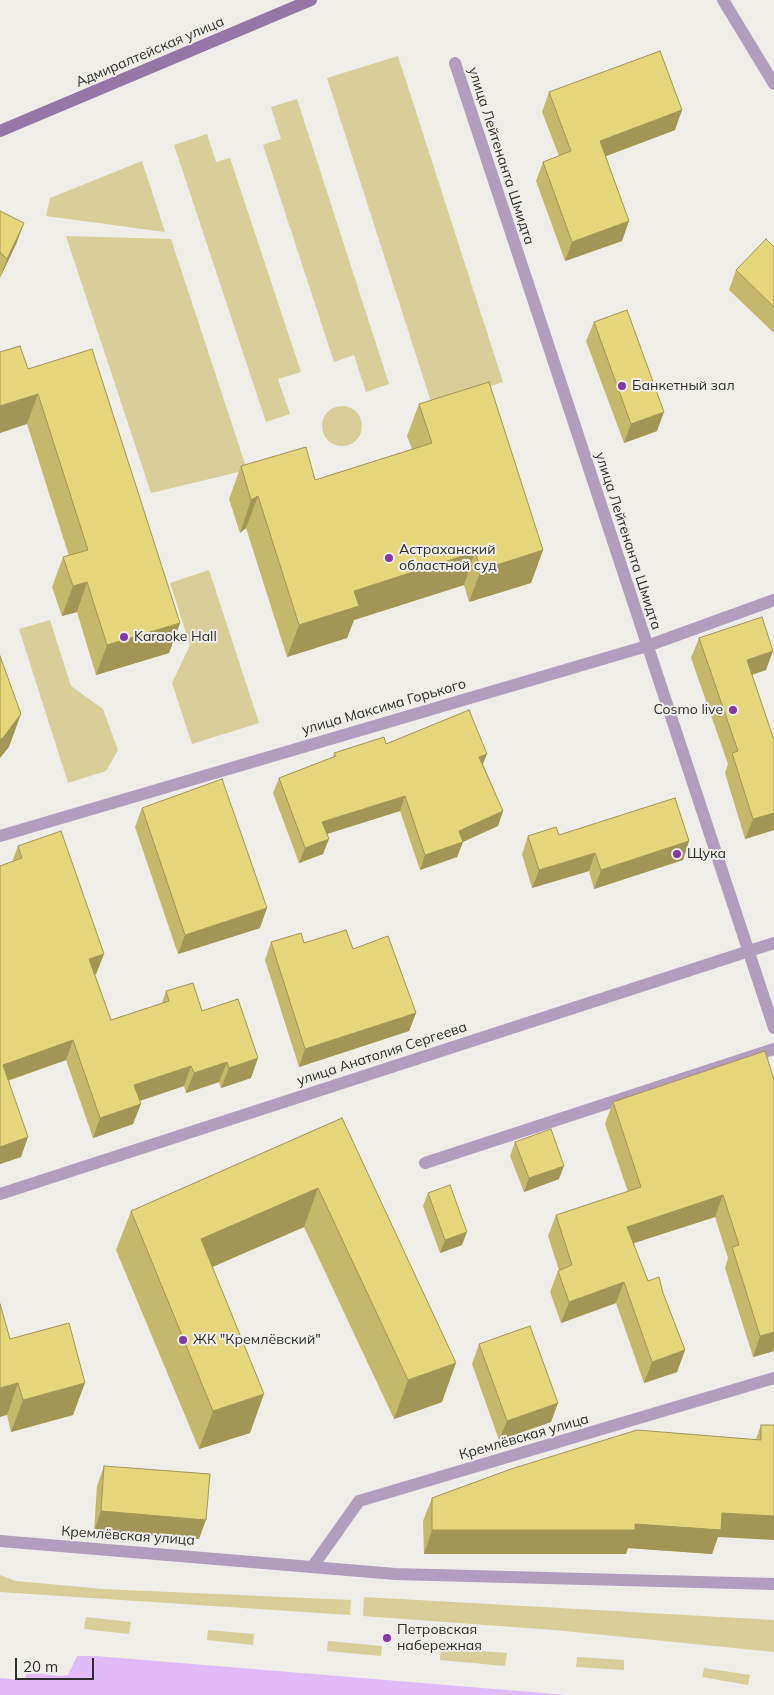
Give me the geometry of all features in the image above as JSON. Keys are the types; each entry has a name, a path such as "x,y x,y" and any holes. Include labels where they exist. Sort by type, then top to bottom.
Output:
{"main road":[{"name":"Адмиралтейская улица","path":"0,131 311,0"}],"street":[{"path":"723,0 774,84"},
{"name":"улица Лейтенанта Шмидта","path":"455,63 774,1028"},
{"name":"улица Максима Горького","path":"0,836 647,646 774,600"},
{"name":"улица Анатолия Сергеева","path":"0,1194 774,943"},
{"path":"425,1163 774,1048"},
{"name":"Кремлёвская улица","path":"313,1566 359,1501 774,1378"},
{"name":"Кремлёвская улица","path":"0,1541 395,1574 774,1584"}],"shaded area":[{"path":"398,56 503,382 432,405 327,78"},
{"path":"297,99 389,384 366,392 354,355 334,362 263,145 281,139 271,107"},
{"path":"207,134 216,162 230,158 301,372 278,379 290,414 266,422 174,145"},
{"path":"142,161 165,232 46,216 50,198"},
{"path":"66,236 171,239 247,470 151,493"},
{"path":"346,406 353,409 359,415 362,426 361,434 353,443 346,446 338,446 331,443 323,434 322,422 325,415 334,407"},
{"path":"209,570 259,723 192,744 172,683 190,645 170,583"},
{"path":"50,620 71,686 103,709 118,750 106,771 68,783 19,629"},
{"path":"0,1575 16,1581 103,1589 351,1600 350,1615 0,1592"},
{"path":"364,1597 774,1620 774,1652 554,1630 363,1616"},
{"path":"86,1617 131,1622 129,1634 84,1629"},
{"path":"208,1630 254,1634 253,1645 207,1640"},
{"path":"328,1641 382,1646 381,1656 327,1651"},
{"path":"441,1648 507,1653 505,1666 440,1660"},
{"path":"77,1656 96,1656 567,1695 0,1695 0,1678 21,1680 25,1678 27,1672 59,1676 68,1675"},
{"path":"577,1657 624,1660 624,1670 576,1667"},
{"path":"704,1668 750,1675 748,1685 702,1677"}],"building":[{"path":"660,51 682,110 600,141 629,221 572,242 543,162 571,151 549,92"},
{"path":"0,211 24,223 7,259 0,252"},
{"path":"766,239 774,247 774,307 736,270"},
{"path":"627,310 664,412 631,424 594,322"},
{"path":"20,346 28,369 92,349 180,623 107,645 87,582 73,586 63,557 88,550 38,394 0,406 0,352"},
{"name":"Астраханский областной суд","path":"489,382 543,550 481,570 475,552 354,591 359,606 299,625 258,496 251,500 241,466 306,447 315,480 432,443 419,404"},
{"path":"762,617 773,651 747,660 774,740 774,813 753,819 732,753 738,751 699,638"},
{"path":"0,656 21,714 2,739 0,739"},
{"path":"469,710 487,754 479,757 503,811 459,831 463,842 425,855 405,796 322,822 329,839 305,848 279,778 336,756 334,753 384,737 386,744"},
{"path":"222,779 267,908 185,935 142,808"},
{"path":"675,798 689,841 601,870 595,853 539,870 528,836 556,827 559,835"},
{"path":"61,831 104,954 89,959 111,1020 169,1001 166,991 193,983 202,1011 238,999 258,1058 229,1068 227,1062 194,1073 191,1066 134,1085 141,1104 100,1118 73,1040 3,1065 28,1137 0,1147 0,866 22,858 18,846"},
{"path":"346,930 353,949 388,936 416,1013 305,1049 271,942 301,933 304,943"},
{"path":"765,1051 774,1080 774,1332 760,1336 732,1247 739,1245 723,1195 627,1227 648,1281 659,1277 663,1293 685,1350 652,1362 624,1282 569,1302 558,1271 572,1265 556,1215 641,1187 613,1102"},
{"path":"342,1118 456,1363 408,1380 318,1188 201,1239 264,1394 213,1411 131,1211"},
{"path":"551,1129 564,1166 529,1178 515,1142"},
{"path":"450,1185 467,1232 445,1240 428,1193"},
{"path":"0,1304 10,1339 69,1323 85,1383 23,1400 18,1383 0,1388"},
{"path":"530,1326 558,1403 507,1421 479,1344"},
{"path":"761,1425 774,1425 774,1516 722,1513 721,1530 635,1524 635,1530 432,1530 432,1498 511,1469 637,1430 761,1440"},
{"path":"104,1466 210,1474 206,1520 101,1511"}],"place":[{"name":"Банкетный зал","path":"622,386"},
{"name":"Астраханский областной суд","path":"389,558"},
{"name":"Karaoke Hall","path":"124,637"},
{"name":"Cosmo live","path":"733,710"},
{"name":"Щука","path":"677,854"},
{"name":"ЖК \"Кремлёвский\"","path":"183,1340"},
{"name":"Петровская набережная","path":"387,1638"}]}
